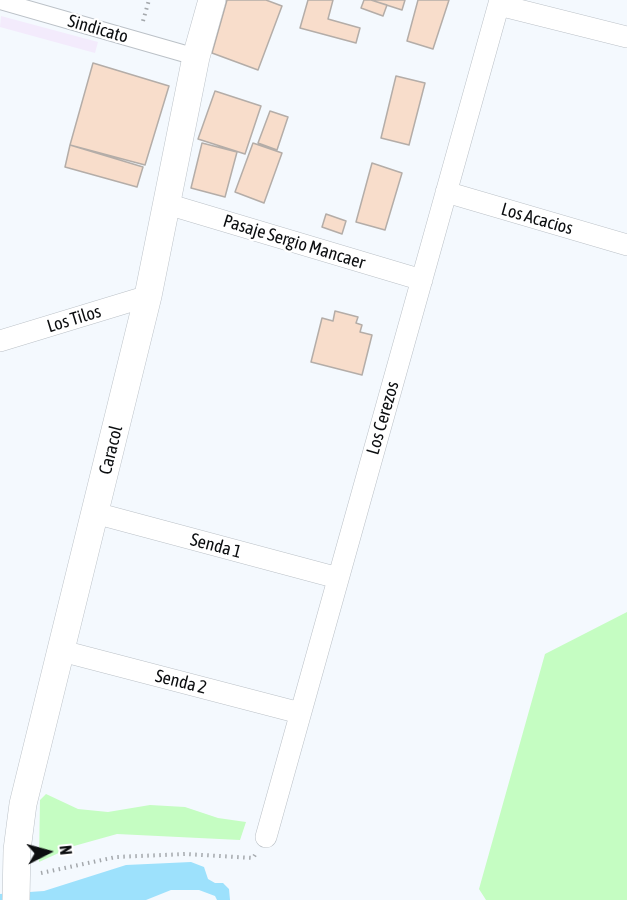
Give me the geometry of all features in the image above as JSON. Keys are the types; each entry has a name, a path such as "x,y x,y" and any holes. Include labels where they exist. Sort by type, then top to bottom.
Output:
{"street":[{"name":"Caracol","path":"16,889 17,850 23,804 148,296 196,57 213,0"},
{"name":"Sindicato","path":"0,1 196,57"},
{"path":"500,3 627,37"},
{"name":"Los Cerezos","path":"266,837 500,3"},
{"name":"Los Acacios","path":"446,192 627,245"},
{"name":"Pasaje Sergio Mancaer","path":"167,204 422,280"},
{"name":"Los Tilos","path":"0,341 148,296"},
{"name":"Senda 1","path":"95,513 338,578"},
{"name":"Senda 2","path":"62,651 300,713"}],"path":[{"path":"143,21 149,0"},
{"path":"16,889 116,857 186,854 253,858 266,837"}],"shaded area":[{"path":"1,16 98,42 95,53 0,27"}],"green space":[{"path":"627,612 627,900 486,900 479,889 545,654"},
{"path":"46,794 78,809 108,812 150,805 185,807 218,818 246,822 240,840 117,834 74,846 39,862 40,800"}],"water":[{"path":"191,862 204,867 208,879 215,883 223,883 229,889 230,900 217,900 215,896 199,890 171,890 146,900 0,900 0,894 44,891 126,865"}],"building":[{"path":"227,0 266,0 282,6 258,70 212,53"},
{"path":"308,0 333,0 328,19 360,28 356,43 300,28"},
{"path":"364,0 387,5 383,16 361,8"},
{"path":"371,0 405,0 402,10"},
{"path":"418,0 449,0 433,49 407,41"},
{"path":"93,63 169,86 145,165 70,145"},
{"path":"396,76 425,83 409,145 381,138"},
{"path":"215,91 261,106 245,154 198,139"},
{"path":"270,111 288,117 277,150 258,143"},
{"path":"202,143 237,152 225,197 191,188"},
{"path":"253,143 282,153 264,203 235,192"},
{"path":"70,145 143,167 137,187 65,167"},
{"path":"372,163 402,173 385,230 356,222"},
{"path":"326,214 346,221 342,234 322,227"},
{"path":"335,311 358,317 356,323 362,325 360,332 372,335 362,375 311,362 322,318 333,321"}]}
